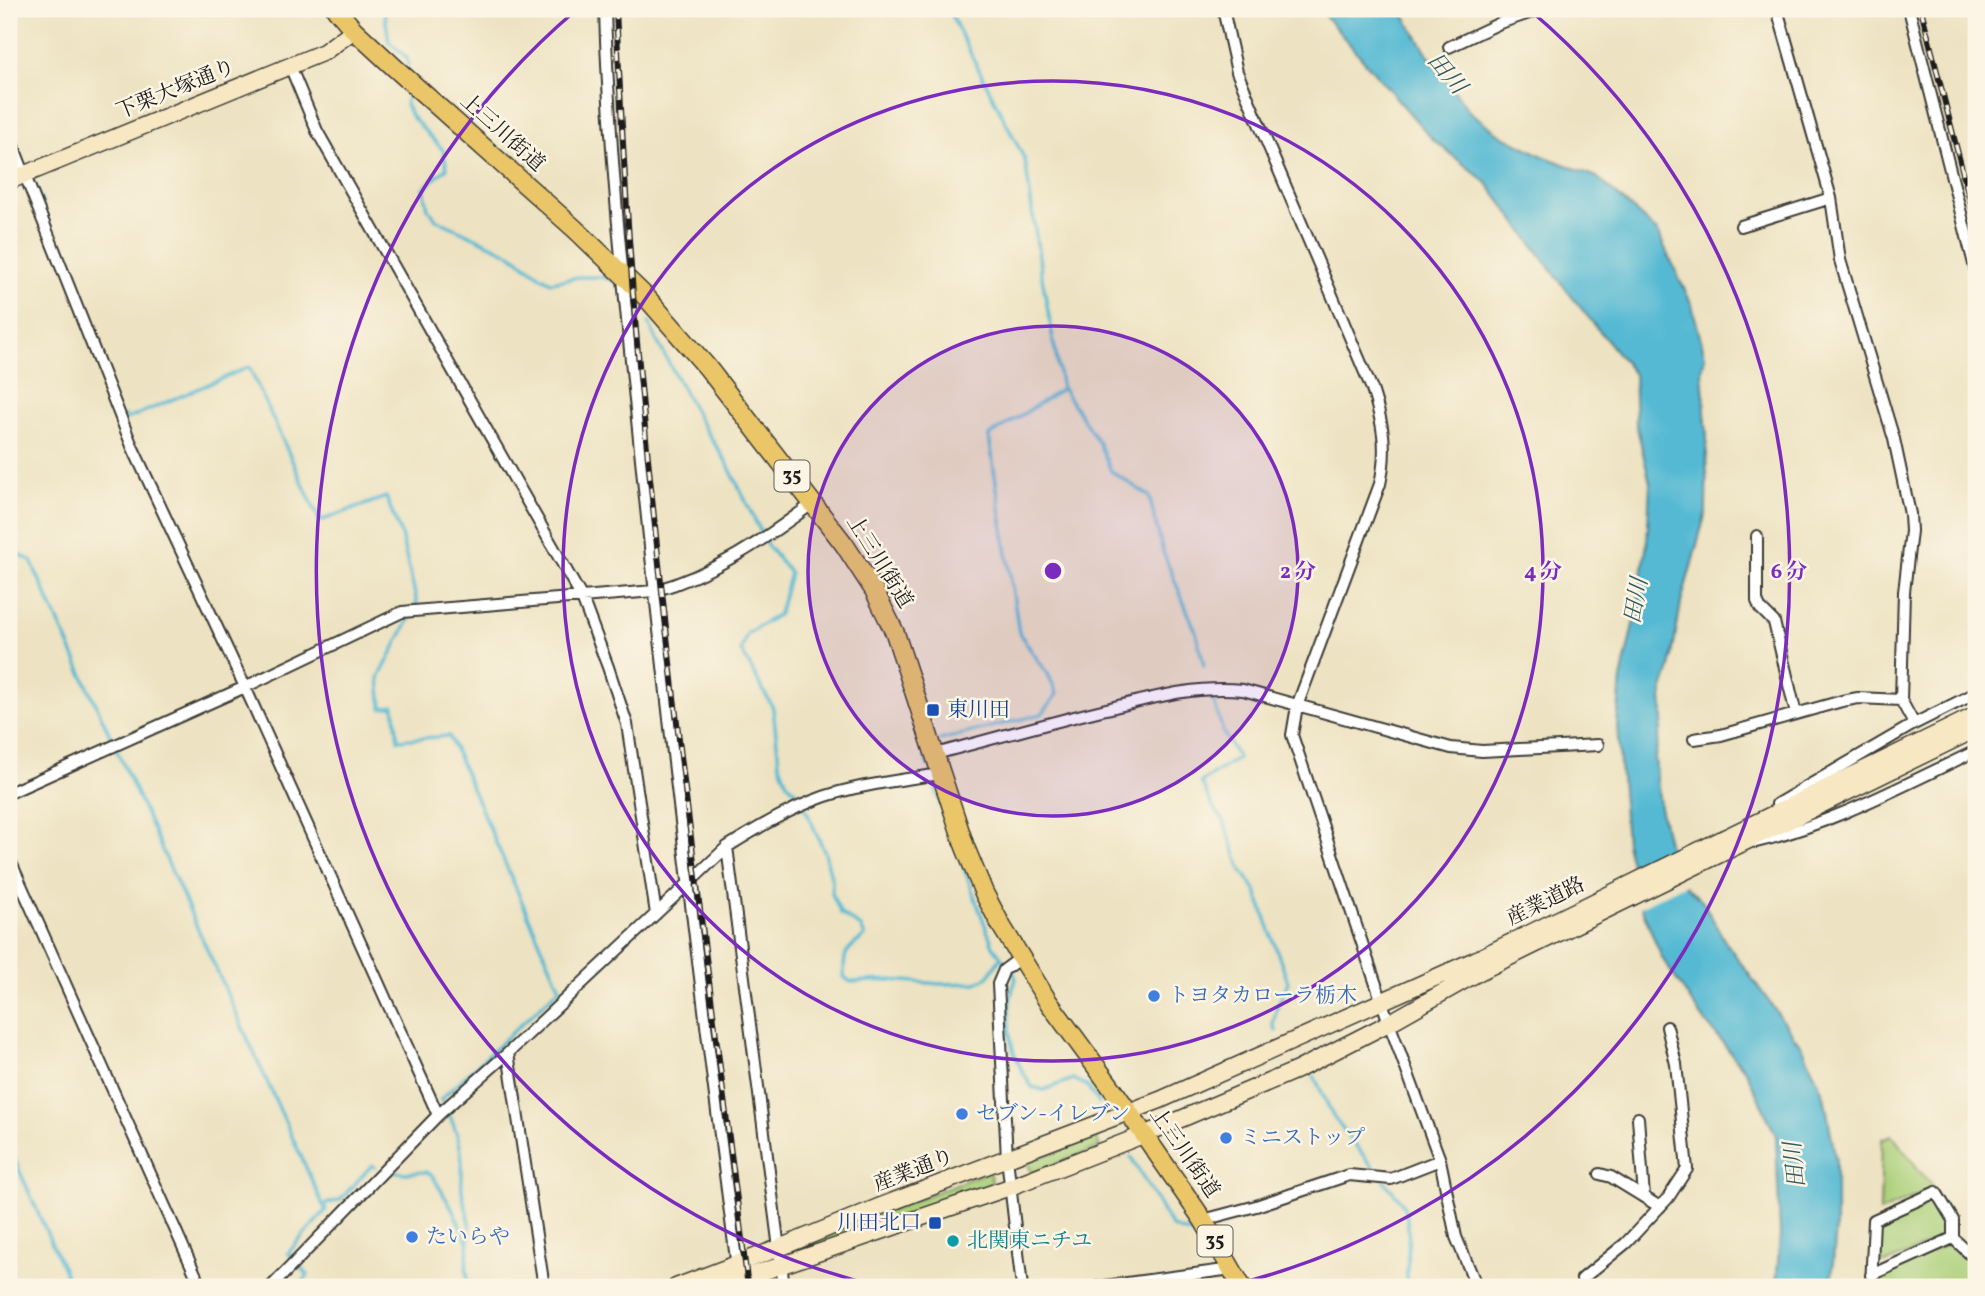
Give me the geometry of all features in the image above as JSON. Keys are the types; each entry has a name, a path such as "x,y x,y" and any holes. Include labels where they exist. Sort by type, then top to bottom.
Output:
{"main road":[{"name":"上三川街道","path":"336,9 354,30 622,272 653,304 707,366 855,559 886,613 904,656 974,870 996,916 1047,1000 1203,1220 1242,1287"}],"street":[{"path":"605,9 607,81 622,272 654,591 738,1277"},
{"path":"1223,9 1237,72 1372,389 1384,435 1384,467 1375,499 1297,706 1292,735 1389,1023 1440,1160 1456,1237 1478,1287"},
{"path":"1449,47 1500,23 1541,9"},
{"path":"1777,9 1831,198 1840,260 1894,439 1910,514 1911,531 1904,592 1901,700 1913,724"},
{"path":"1909,9 1976,272"},
{"name":"下栗大塚通り","path":"9,181 329,49 354,30"},
{"path":"290,66 317,131 582,598 627,724 656,914"},
{"path":"9,135 132,446 245,687 438,1115"},
{"path":"1741,226 1831,198"},
{"path":"9,793 245,687 402,612 654,591 683,583 734,558 771,535 813,503"},
{"path":"1757,536 1758,601 1760,608 1774,622 1796,715"},
{"path":"935,754 1059,720 1185,691 1213,688 1243,690 1451,748 1482,751 1598,745"},
{"path":"1730,841 1913,724 1976,693"},
{"path":"1694,739 1721,735 1842,701 1858,698 1901,700"},
{"path":"1861,778 1941,722 1976,704"},
{"name":"産業道路","path":"1861,778 1976,715"},
{"name":"産業道路","path":"1128,1112 1621,895 1861,778 1976,729"},
{"path":"1861,778 1956,750 1976,741"},
{"path":"1730,841 1780,836 1849,810 1976,751"},
{"path":"271,1287 438,1115 509,1053 727,847 764,824 814,800 841,792 941,774"},
{"path":"727,847 784,1287"},
{"path":"9,858 201,1287"},
{"name":"産業道路","path":"1143,1135 1297,1070 1389,1023 1621,895"},
{"path":"1020,958 1004,970 998,984 1007,1158 1022,1287"},
{"path":"1585,1287 1582,1279 1626,1243 1660,1207 1687,1169 1676,1064 1667,1027"},
{"path":"509,1053 544,1287"},
{"name":"産業通り","path":"719,1287 881,1206 1128,1112"},
{"path":"1638,1118 1644,1197"},
{"name":"産業通り","path":"780,1256 891,1229 1010,1187 1143,1135"},
{"path":"1203,1220 1256,1206 1349,1175 1391,1179 1440,1160"},
{"path":"1600,1174 1611,1177 1660,1207"},
{"path":"1871,1281 1874,1220 1936,1192 1953,1220 1953,1238 1976,1261"},
{"path":"1871,1281 1953,1238"},
{"path":"1097,1287 1135,1285 1232,1269"},
{"name":"産業通り","path":"676,1287 738,1277"}],"green space":[{"path":"1892,1135 1933,1188 1880,1212 1882,1139"},
{"path":"1096,1137 1100,1147 1032,1173 1026,1160 1052,1153"},
{"path":"989,1171 993,1186 806,1250 804,1244"},
{"path":"1928,1198 1934,1200 1945,1218 1947,1227 1944,1238 1887,1263 1880,1262 1878,1234 1883,1219"},
{"path":"1948,1244 1953,1245 1976,1266 1976,1287 1877,1287 1882,1274"}],"water":[{"name":"田川","path":"1319,9 1400,9 1431,59 1470,112 1501,135 1543,156 1597,177 1657,231 1692,305 1705,356 1702,371 1707,438 1706,512 1681,603 1670,668 1662,693 1663,719 1655,757 1660,807 1668,843 1681,881 1703,902 1725,941 1804,1050 1824,1095 1836,1161 1836,1227 1831,1287 1776,1287 1780,1235 1776,1136 1747,1073 1700,1015 1662,958 1642,909 1626,843 1617,725 1621,679 1638,602 1647,543 1650,483 1636,423 1634,374 1568,292 1486,182 1433,140"}],"pier":[{"path":"1674,848 1684,879 1688,883 1638,908 1629,870"}],"waterway":[{"path":"384,9 389,42 407,58 408,65"},
{"path":"940,740 1042,714 1057,694 1049,676 1019,633 989,436 1062,389 1025,160 948,9"},
{"path":"408,88 406,104 411,116 443,150 447,168 424,188 428,209 437,220 511,254 551,282 579,277 600,277 615,281"},
{"path":"9,122 14,135"},
{"path":"32,177 43,206"},
{"path":"649,323 700,421 727,463 767,545 790,573 779,614 747,634 741,650 773,708 779,762 787,783 799,794 825,853 832,881 832,894 841,914 861,927 865,936 847,953 844,977 851,982 891,980 941,984 976,983 988,977 1001,957"},
{"path":"125,415 127,419 249,367 320,521 386,497 401,535 417,603 415,607"},
{"path":"1063,389 1099,443 1111,471 1149,496 1163,552 1196,632 1204,666"},
{"path":"9,557 21,555 31,561 323,1205 340,1200 372,1165 375,1167"},
{"path":"412,614 379,678 382,708 394,706 398,740 449,736 560,988 441,1099 460,1146 462,1190 470,1227 466,1267 470,1287"},
{"path":"1212,695 1223,732 1238,758 1201,782 1213,807 1223,819 1241,869 1256,891 1288,982 1277,1007 1273,1024 1276,1031"},
{"path":"925,757 928,766"},
{"path":"933,782 955,845"},
{"path":"960,858 993,946 1005,962"},
{"path":"1013,971 1016,979 1009,1010 1009,1031 1018,1062 1032,1087 1044,1090 1073,1079 1087,1086 1099,1103"},
{"path":"1314,1076 1334,1118 1379,1175"},
{"path":"9,1147 71,1287"},
{"path":"1131,1157 1172,1227 1200,1237 1218,1264"},
{"path":"389,1171 426,1172 432,1175 454,1212 467,1241"},
{"path":"1384,1181 1400,1200 1405,1211 1408,1244 1406,1287"},
{"path":"291,1256 288,1253 326,1210 323,1205"},
{"path":"300,1266 308,1275 300,1287"},
{"path":"1226,1276 1230,1287"}],"railway":[{"path":"616,9 630,251 647,451 688,810 748,1287"},
{"path":"1921,9 1976,224"}],"place":[{"name":"東川田","path":"933,710"},
{"name":"トヨタカローラ栃木","path":"1154,996"},
{"name":"セブン-イレブン","path":"962,1114"},
{"name":"ミニストップ","path":"1226,1138"},
{"name":"川田北口","path":"935,1223"},
{"name":"たいらや","path":"412,1237"},
{"name":"北関東ニチユ","path":"953,1241"}]}
